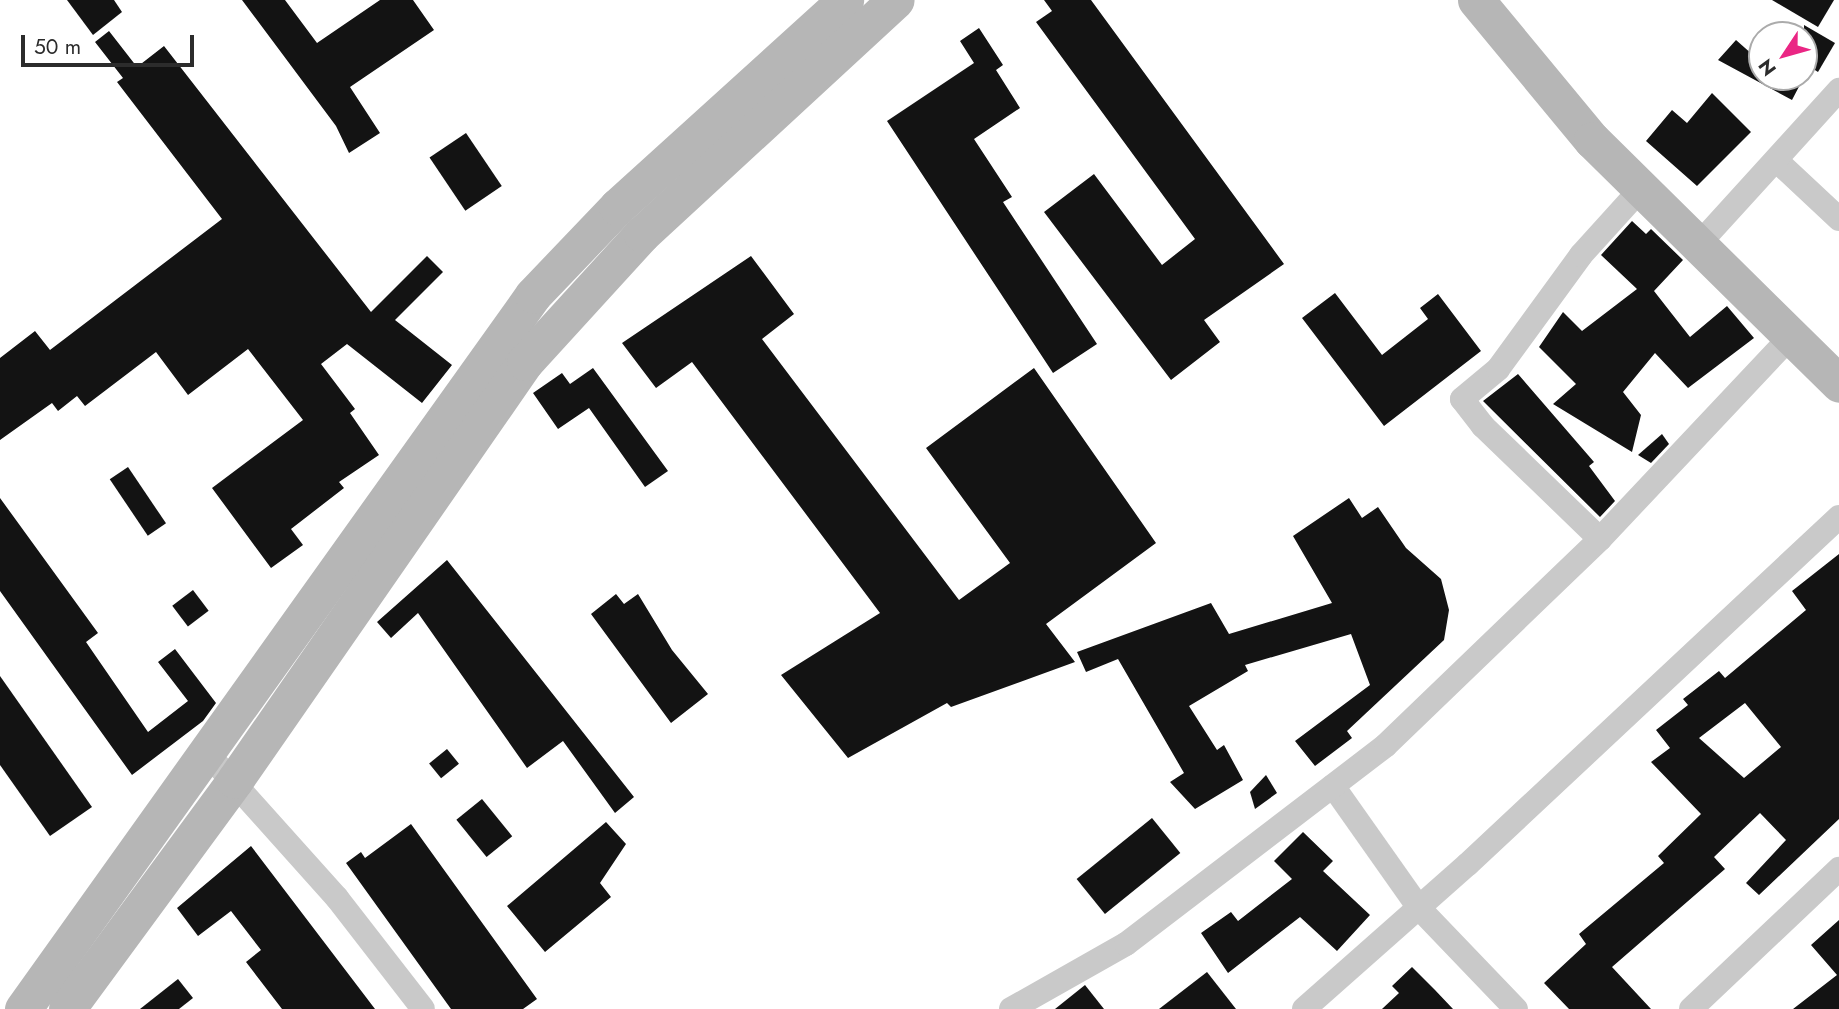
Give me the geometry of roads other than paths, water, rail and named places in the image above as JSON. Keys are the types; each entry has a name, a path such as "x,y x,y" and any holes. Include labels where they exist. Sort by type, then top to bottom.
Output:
{"main road":[{"path":"23,1009 207,753 459,392 533,295 617,207 845,0"},
{"path":"66,1009 235,780 485,414 564,316 642,234 896,0"},
{"path":"1476,0 1640,190 1707,236 1839,352"},
{"path":"1507,0 1580,100 1707,236 1791,336 1839,384"}],"street":[{"path":"1707,236 1835,103"},
{"path":"1777,161 1839,219"},
{"path":"1600,539 1483,426 1462,399 1498,369 1581,255 1640,190"},
{"path":"1011,1009 1126,944 1386,745 1600,539 1791,336"},
{"path":"1304,1009 1419,908 1839,517"},
{"path":"207,753 235,780 423,1009"},
{"path":"1333,786 1419,908 1516,1009"},
{"path":"1691,1009 1839,869"}]}
